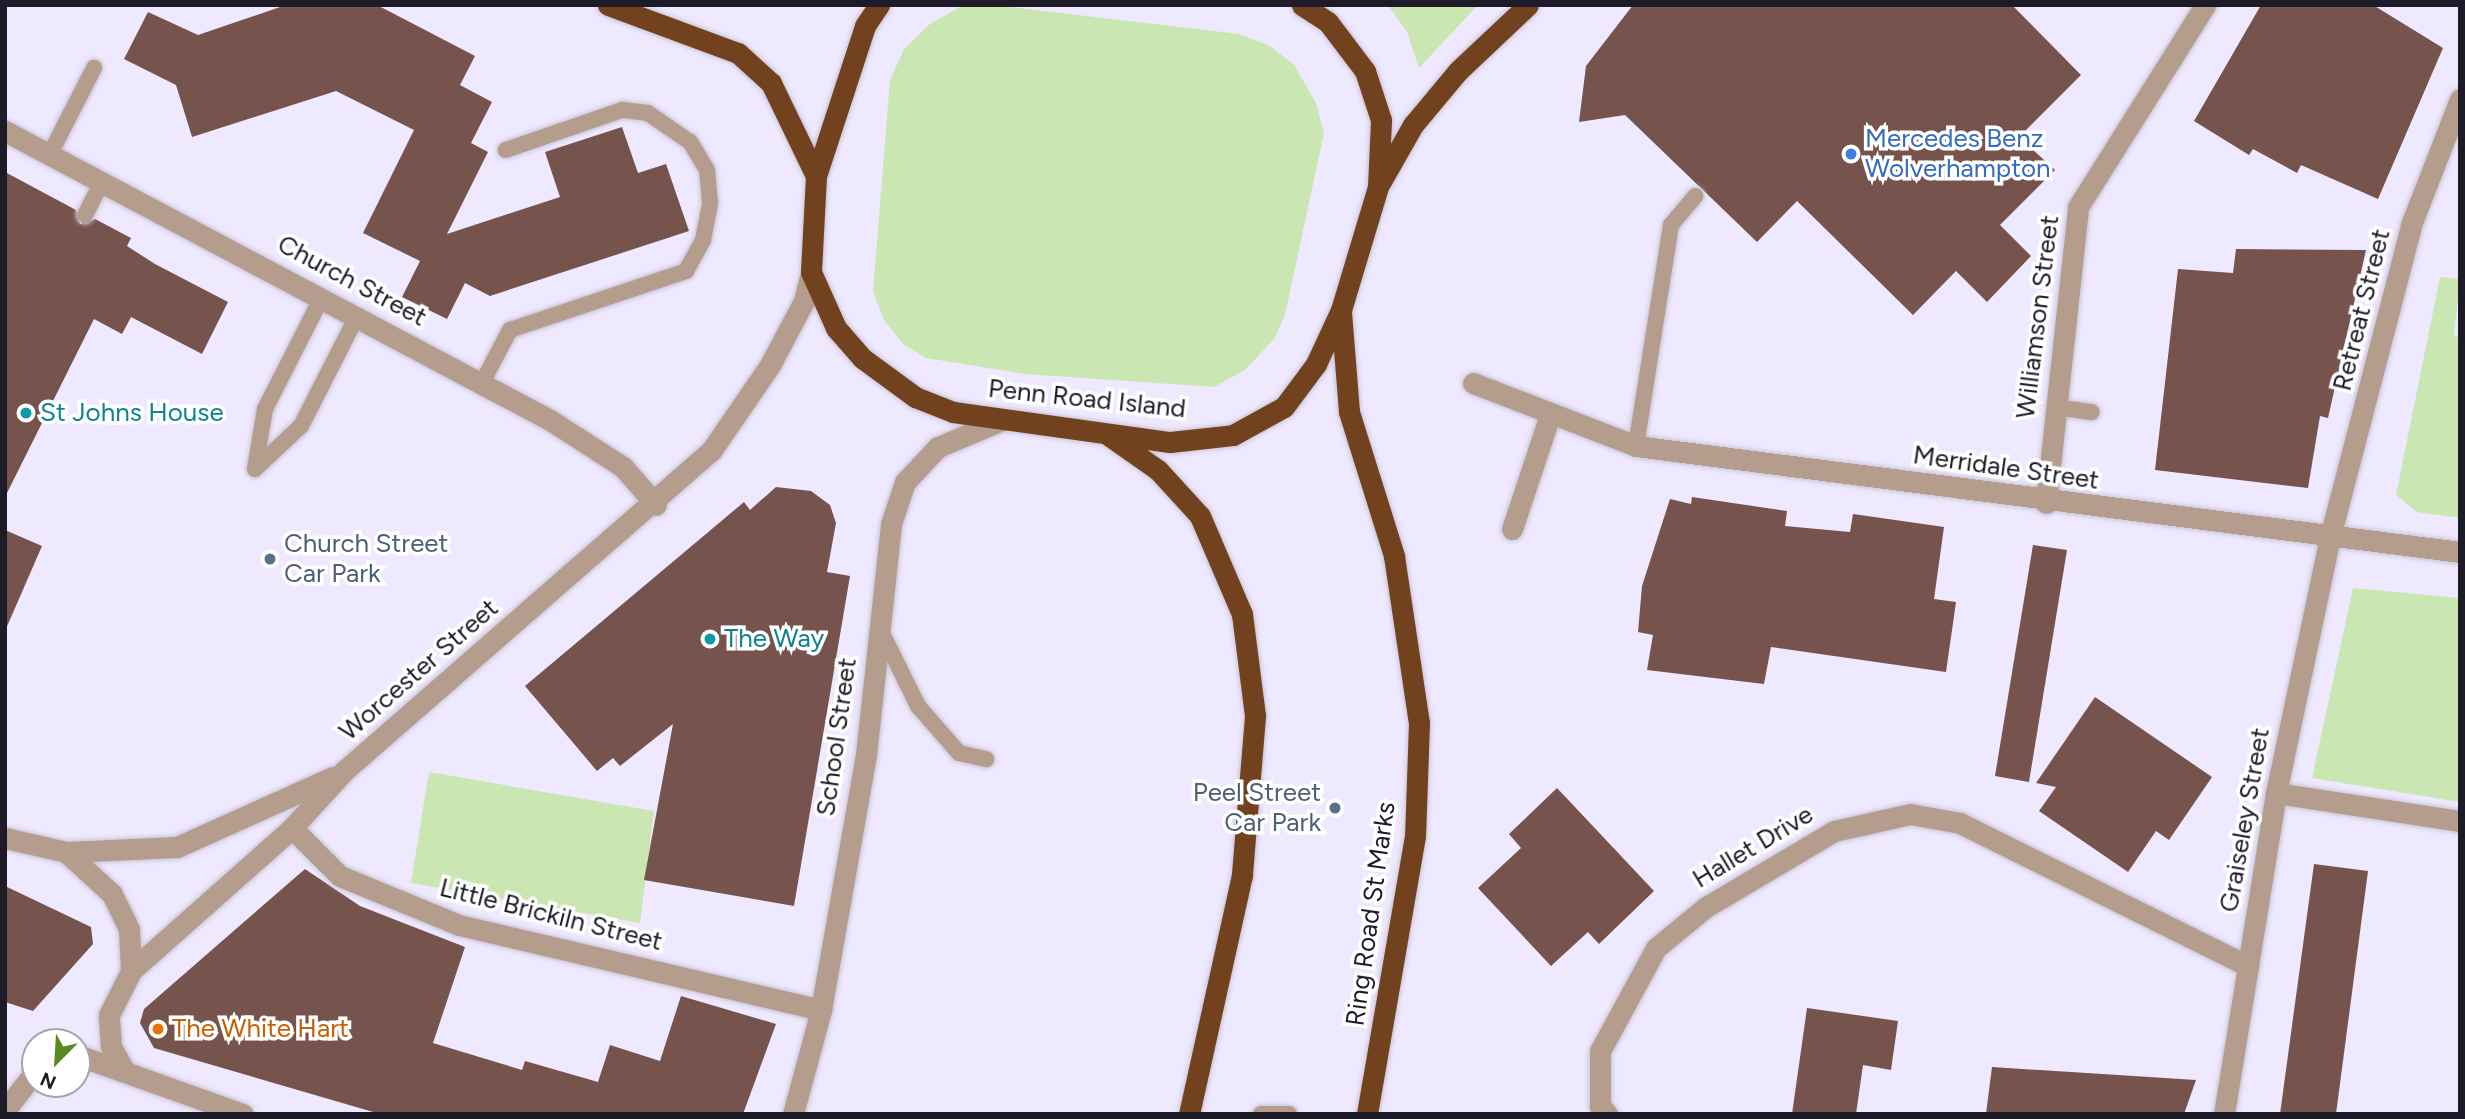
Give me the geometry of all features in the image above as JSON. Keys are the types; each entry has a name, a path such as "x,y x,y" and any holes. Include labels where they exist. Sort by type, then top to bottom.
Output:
{"highway":[{"path":"608,5 738,53 771,83 816,176"},
{"name":"Penn Road Island","path":"879,5 865,26 816,176 811,272 836,328 862,358 915,397 1002,421 1170,442 1233,435 1259,425 1284,407 1316,364 1341,310 1378,187 1381,120 1365,71 1328,22 1302,5"},
{"path":"1378,187 1413,125 1528,5"},
{"name":"Ring Road St Marks","path":"1341,310 1349,412 1394,556 1419,723 1415,836 1367,1114"},
{"path":"1105,433 1158,470 1200,516 1242,614 1255,716 1253,778 1242,875 1189,1114"}],"street":[{"name":"Williamson Street","path":"2046,503 2078,207 2205,5"},
{"name":"Retreat Street","path":"2330,537 2411,225 2460,99"},
{"name":"Church Street","path":"5,131 103,180 482,383 623,467 656,505"},
{"name":"Worcester Street","path":"124,1070 111,1047 109,1015 131,971 292,828 344,771 656,505 711,451 755,393 804,301 811,272"},
{"name":"Merridale Street","path":"1473,383 1636,446 2046,503 2460,552"},
{"path":"1512,530 1550,415"},
{"name":"School Street","path":"793,1114 821,1010 866,755 891,524 905,482 938,447 1002,421"},
{"name":"Graiseley Street","path":"2224,1114 2276,793 2330,537"},
{"path":"5,838 66,852 177,847 344,771"},
{"path":"2276,793 2460,821"},
{"name":"Hallet Drive","path":"1607,1114 1600,1106 1600,1051 1656,948 1706,907 1834,831 1910,814 1960,823 2248,966"},
{"name":"Little Brickiln Street","path":"292,828 340,876 459,925 821,1010"},
{"path":"66,852 112,894 129,929 131,971"},
{"path":"91,1059 124,1070 211,1108 243,1114"},
{"path":"5,1110 21,1090"}],"lane":[{"path":"50,153 94,68"},
{"path":"482,383 510,330 686,271 703,240 710,203 707,170 690,142 648,113 622,110 506,150"},
{"path":"86,215 103,180"},
{"path":"1636,446 1671,225 1695,196"},
{"path":"322,297 265,409 255,469 301,426 357,316"},
{"path":"2055,407 2092,412"},
{"path":"880,629 918,706 959,753 986,759"},
{"path":"1181,1114 1196,1081"},
{"path":"1261,1114 1289,1114"}],"green space":[{"path":"993,5 1239,34 1270,46 1294,65 1316,103 1324,133 1285,315 1274,339 1245,370 1214,387 1026,374 926,358 903,344 884,320 873,292 890,80 904,49 930,24 960,7"},
{"path":"1388,5 1478,5 1419,68 1407,32"},
{"path":"2440,277 2460,279 2454,336 2460,337 2460,518 2417,512 2396,495"},
{"path":"2353,588 2460,598 2460,802 2312,778"},
{"path":"429,772 654,811 640,923 411,883"}],"building":[{"path":"286,5 377,5 475,56 460,85 492,102 471,143 488,152 447,234 560,197 545,152 622,127 638,173 666,164 689,231 490,296 465,283 447,319 402,297 420,261 363,233 414,130 336,91 192,137 176,85 124,59 148,12 198,35"},
{"name":"Mercedes Benz Wolverhampton","path":"1633,5 2012,5 2081,75 2019,137 2055,170 2000,225 2031,256 1987,302 1956,271 1913,315 1797,201 1757,242 1625,115 1579,122 1586,66"},
{"path":"2261,5 2373,5 2443,48 2378,199 2301,165 2297,173 2253,149 2249,155 2194,121"},
{"name":"St Johns House","path":"5,172 76,210 80,224 95,219 131,238 127,246 155,264 228,302 202,354 131,317 122,334 94,319 5,497"},
{"path":"2236,249 2366,250 2328,418 2320,416 2308,488 2155,470 2178,269 2233,273"},
{"name":"The Way","path":"776,487 811,491 830,505 836,523 827,572 850,576 794,906 644,880 673,724 620,766 613,758 597,771 525,686 744,502 750,510"},
{"path":"1692,497 1787,511 1785,526 1850,532 1853,514 1944,527 1934,599 1956,602 1946,672 1771,647 1764,684 1647,670 1653,635 1638,632 1642,586 1670,499 1691,504"},
{"path":"5,530 42,546 5,631"},
{"path":"2033,545 2067,550 2029,782 1995,776"},
{"path":"2095,697 2212,777 2169,840 2156,831 2128,872 2039,811 2056,787 2036,783"},
{"path":"1557,788 1654,891 1599,944 1588,932 1551,966 1478,888 1521,848 1509,834"},
{"path":"2314,864 2368,871 2336,1114 2280,1114"},
{"path":"305,869 360,906 465,947 433,1043 522,1070 525,1061 598,1082 610,1045 660,1061 681,996 776,1024 743,1114 380,1114 154,1048 140,1023 144,1009"},
{"path":"5,886 91,927 93,944 33,1011 5,1002"},
{"path":"1807,1008 1898,1021 1891,1070 1863,1065 1856,1114 1792,1114"},
{"path":"1992,1067 2196,1080 2184,1114 1986,1114"}],"place":[{"name":"Mercedes Benz Wolverhampton","path":"1851,154"},
{"name":"St Johns House","path":"26,413"},
{"name":"Church Street Car Park","path":"270,559"},
{"name":"The Way","path":"710,639"},
{"name":"Peel Street Car Park","path":"1335,808"},
{"name":"The White Hart","path":"158,1029"}]}
